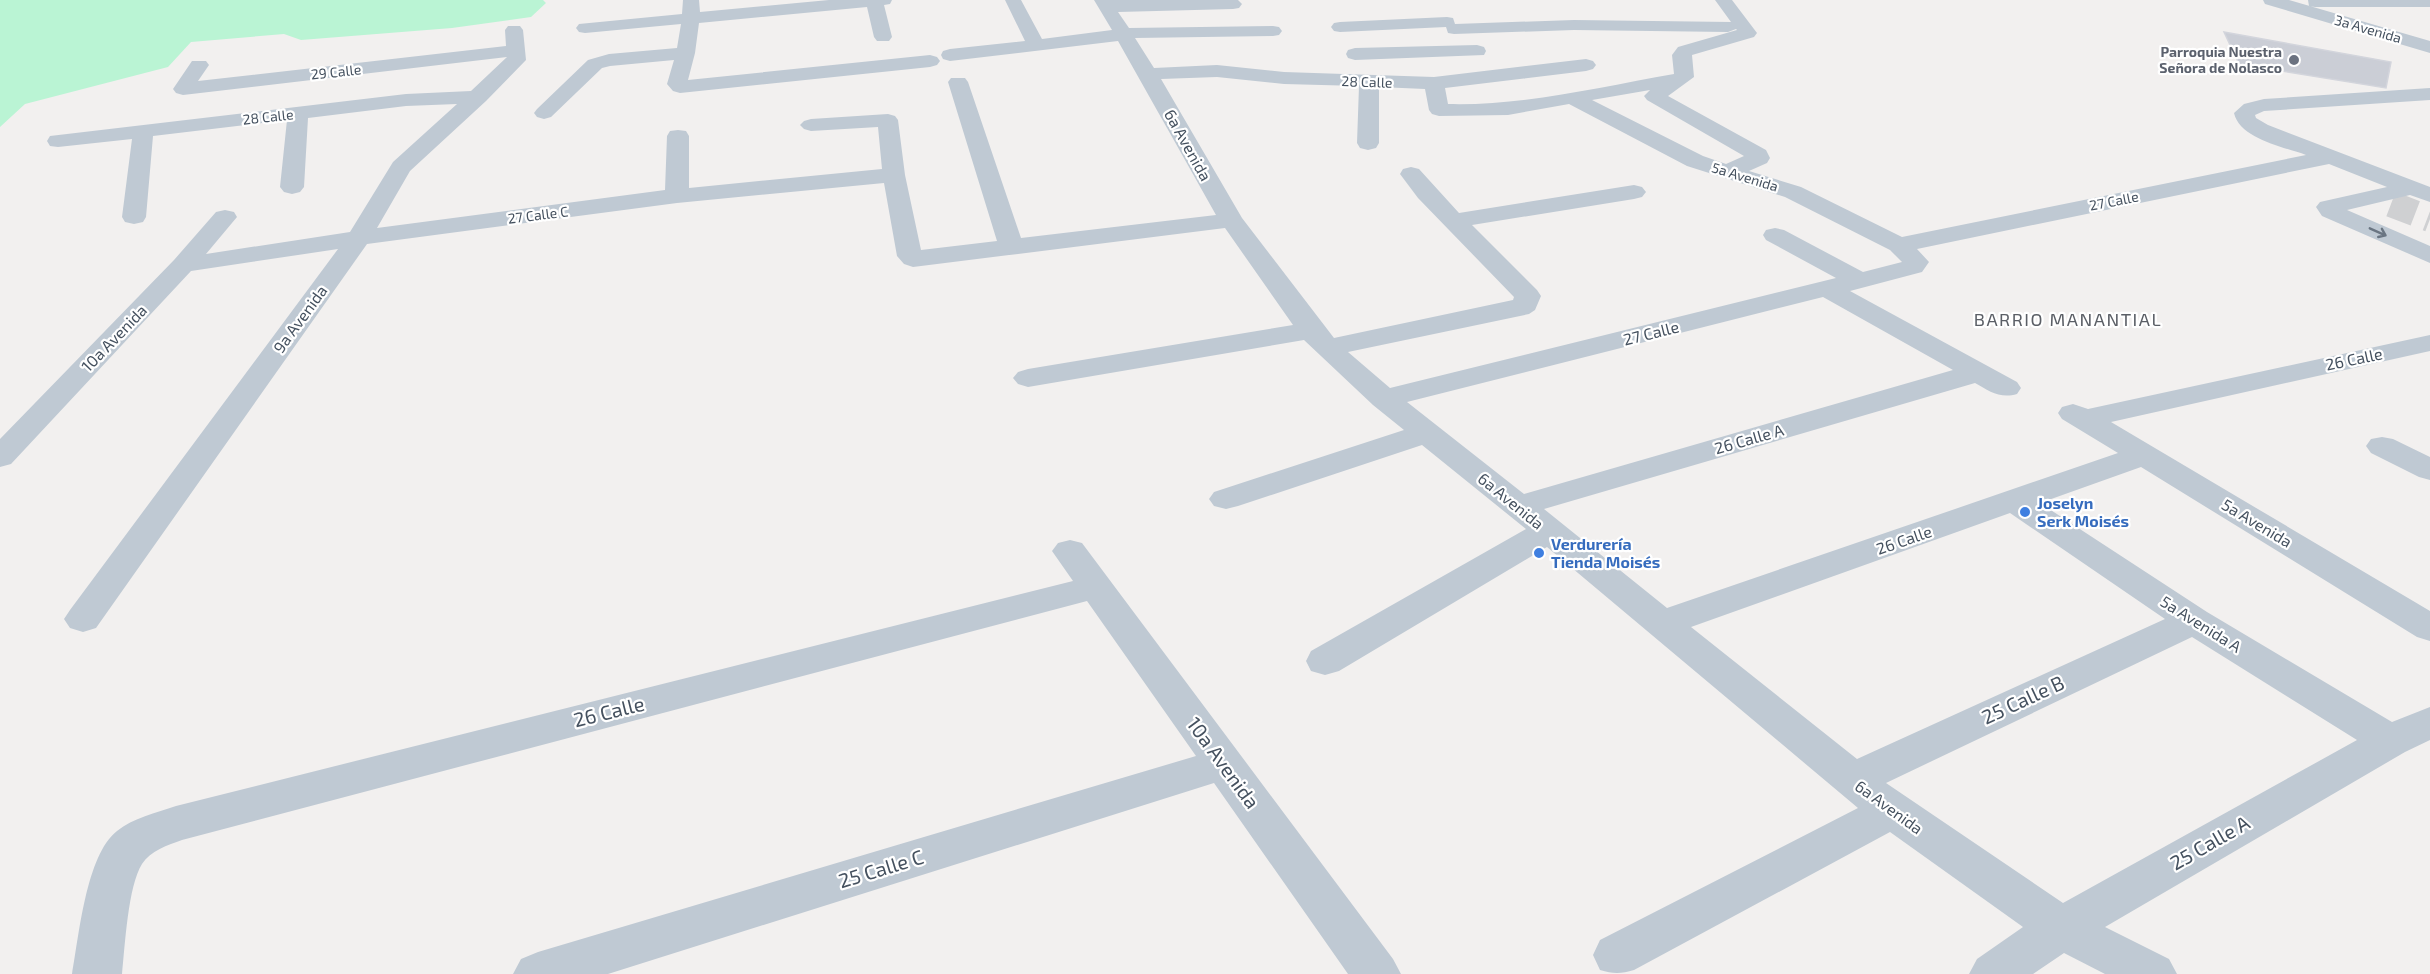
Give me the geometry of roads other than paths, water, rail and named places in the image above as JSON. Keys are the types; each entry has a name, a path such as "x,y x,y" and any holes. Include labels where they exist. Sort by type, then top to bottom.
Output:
{"street":[{"path":"691,0 692,19 677,84 680,87 930,61"},
{"path":"585,28 879,0 884,37"},
{"path":"1013,0 1037,45"},
{"path":"1684,78 1681,54 1684,51 1748,33 1723,0"},
{"path":"2273,1 2430,2"},
{"name":"3a Avenida","path":"2273,1 2430,47"},
{"path":"950,55 1037,45 1111,15 1233,4"},
{"path":"1435,8 1499,75"},
{"path":"1564,8 1574,25"},
{"path":"1111,15 1144,32 1272,26"},
{"name":"6a Avenida","path":"1111,15 1148,74 1231,220 1319,339 1384,399 1519,506 1892,811 2061,928 2152,974"},
{"path":"1340,27 1574,25 1745,27"},
{"path":"415,64 427,40"},
{"name":"29 Calle","path":"200,64 183,89 311,66 415,64 515,40"},
{"name":"9a Avenida","path":"83,619 359,238 401,167 510,68 517,60 515,40"},
{"path":"1355,54 1477,51"},
{"path":"544,113 595,64 686,53"},
{"name":"28 Calle","path":"1148,74 1217,71 1284,78 1434,83 1586,65"},
{"path":"1434,83 1439,110 1498,110 1684,78"},
{"path":"1684,78 1654,96 1756,153 1759,158 1726,172"},
{"path":"958,82 1012,248"},
{"path":"1368,143 1369,82"},
{"path":"2421,192 2259,130 2246,121 2244,113 2251,108 2264,105 2430,94"},
{"name":"28 Calle","path":"58,141 415,99 479,97"},
{"name":"5a Avenida","path":"1571,97 1695,161 1793,192 1908,253"},
{"path":"292,187 298,114"},
{"path":"811,125 888,120 894,176 910,256 919,260 1231,220"},
{"path":"134,217 143,130"},
{"path":"677,196 678,136"},
{"name":"27 Calle","path":"1384,399 1913,267 1908,253 2330,157"},
{"path":"1028,378 1319,339 1519,308 1526,304 1528,296 1411,174"},
{"name":"27 Calle C","path":"183,265 359,238 677,196 894,176"},
{"path":"1455,221 1634,192"},
{"path":"2421,192 2328,207 2330,211 2430,255"},
{"name":"10a Avenida","path":"0,457 183,265 225,217"},
{"path":"1775,234 1859,280"},
{"path":"1828,289 2006,388"},
{"name":"26 Calle","path":"2076,415 2430,343"},
{"name":"26 Calle A","path":"1519,506 1978,372"},
{"name":"5a Avenida","path":"2076,415 2430,628"},
{"path":"1226,499 1426,433"},
{"path":"2382,446 2430,470"},
{"name":"26 Calle","path":"1662,623 2144,455"},
{"name":"5a Avenida A","path":"2015,501 2194,621 2390,741"},
{"path":"1325,661 1549,531"},
{"name":"10a Avenida","path":"1070,551 1376,974"},
{"name":"26 Calle","path":"97,974 116,866 127,849 150,833 176,824 1096,587"},
{"name":"25 Calle B","path":"1852,780 2194,621"},
{"name":"25 Calle A","path":"1994,974 2061,928 2390,741 2430,722"},
{"name":"25 Calle C","path":"538,974 1224,764"},
{"path":"1617,955 1892,811"}],"tunnel":[{"path":"2391,204 2430,219"}],"place":[{"name":"Parroquia Nuestra Señora de Nolasco","path":"2294,60"},
{"name":"Joselyn Serk Moisés","path":"2025,512"},
{"name":"Verdurería Tienda Moisés","path":"1539,553"}],"district":[{"name":"BARRIO MANANTIAL","path":"2068,320"}]}
